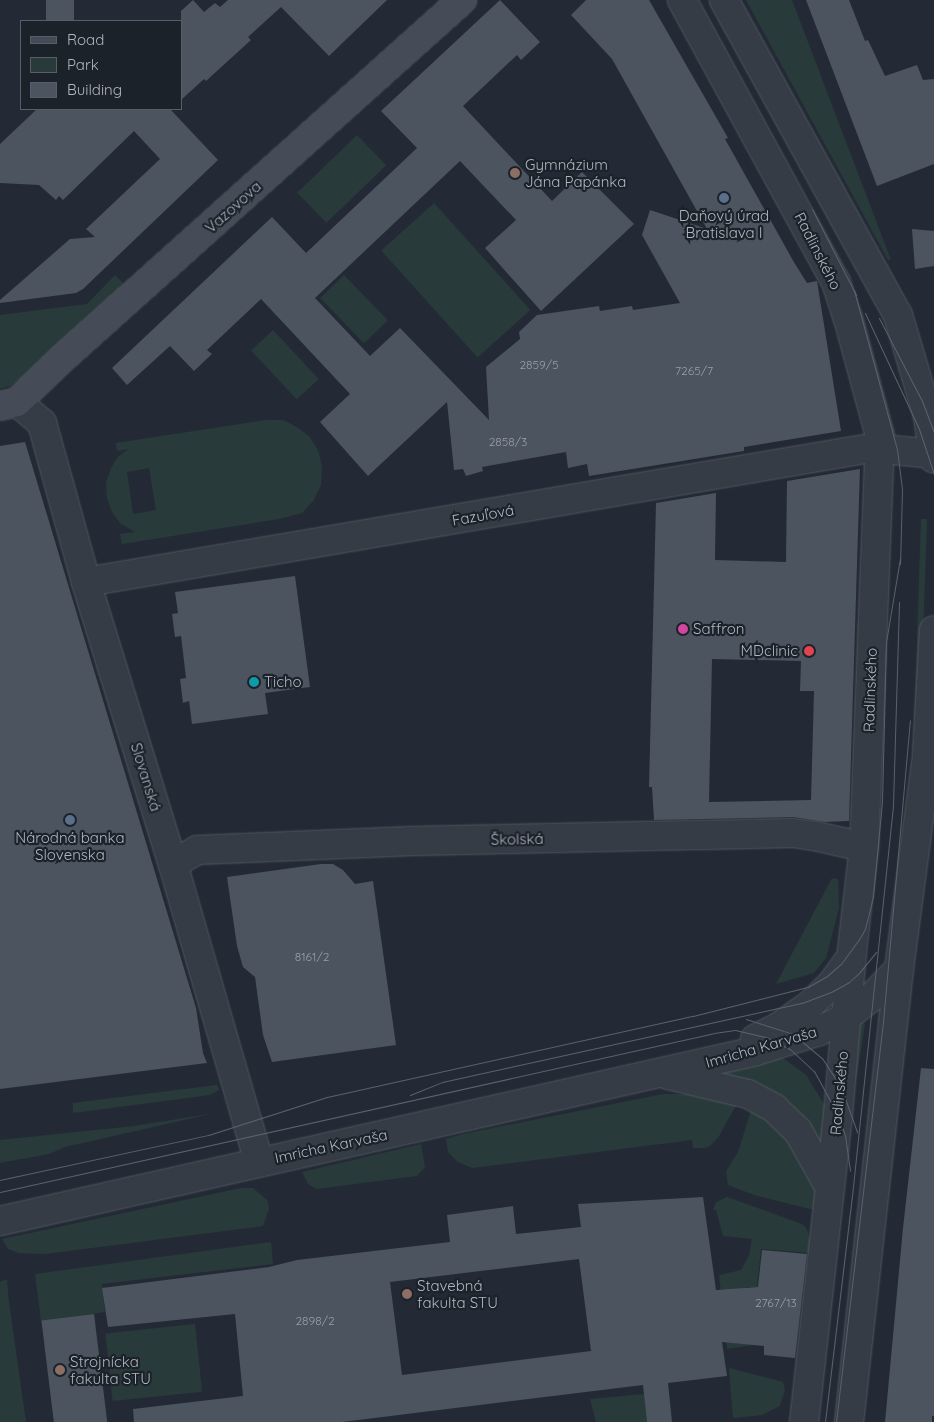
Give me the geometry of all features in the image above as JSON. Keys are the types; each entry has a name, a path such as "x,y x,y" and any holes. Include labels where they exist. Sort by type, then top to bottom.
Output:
{"main road":[{"name":"Vazovova","path":"8,404 64,357 462,0"}],"street":[{"name":"Radlinského","path":"682,0 836,282 878,424 881,448 864,847 851,956 804,1422"},
{"path":"724,0 898,315 928,416 934,455"},
{"name":"Slovanská","path":"8,404 42,423 86,582 173,864 259,1162"},
{"name":"Fazuľová","path":"86,582 881,448 934,455"},
{"path":"850,1422 899,969 931,751 934,630"},
{"name":"Školská","path":"173,864 197,850 413,841 793,833 864,847"},
{"name":"Imricha Karvaša","path":"662,1074 761,1036 784,1024 809,1006 831,985 851,956"},
{"name":"Imricha Karvaša","path":"0,1221 662,1074 772,1047 819,1031 846,1017 872,997 899,969"},
{"name":"Imricha Karvaša","path":"662,1074 762,1100 786,1118 798,1131 829,1186"}],"green space":[{"path":"746,0 792,0 891,260 888,260"},
{"path":"357,135 386,165 326,223 297,193"},
{"path":"434,203 530,310 478,358 381,251"},
{"path":"115,275 124,284 41,365 10,386 0,389 0,315 87,304"},
{"path":"344,275 388,320 364,343 320,298"},
{"path":"273,330 319,379 297,399 251,350"},
{"path":"266,420 283,420 309,436 318,450 322,467 321,485 314,500 302,513 279,519 122,544 120,534 135,532 121,524 112,512 107,498 106,483 111,468 118,457 128,449 117,451 116,443","holes":["149,468 156,510 133,514 127,472"]},
{"path":"921,519 927,519 920,727 916,730 914,728"},
{"path":"832,878 838,879 839,908 826,958 814,973 776,984"},
{"path":"861,1020 865,1024 856,1082 851,1071 855,1023"},
{"path":"768,1057 783,1058 806,1075 831,1115 826,1158 709,1072"},
{"path":"217,1085 219,1090 210,1095 73,1113 73,1103"},
{"path":"663,1094 695,1094 739,1100 719,1136 710,1146 704,1148 693,1148 692,1140 472,1168 458,1162 448,1152 446,1139 463,1134"},
{"path":"752,1107 779,1120 817,1192 818,1211 754,1195 728,1185 726,1171 738,1152"},
{"path":"215,1113 65,1147 49,1154 0,1163 0,1140 134,1126"},
{"path":"421,1144 425,1167 417,1176 316,1189 308,1184 302,1172"},
{"path":"241,1188 253,1188 267,1200 269,1208 263,1226 45,1254 19,1253 8,1249 2,1239"},
{"path":"727,1197 802,1224 807,1229 810,1253 761,1249 757,1287 746,1287 748,1300 756,1310 753,1345 727,1349 719,1275 741,1270 749,1255 752,1239 723,1236 716,1210 713,1210 716,1202"},
{"path":"271,1242 273,1264 102,1284 105,1312 41,1321 35,1274"},
{"path":"7,1279 26,1422 0,1422 0,1282"},
{"path":"195,1324 202,1392 113,1401 105,1333"},
{"path":"729,1368 783,1382 785,1390 780,1406 762,1415 733,1418"},
{"path":"644,1394 647,1422 596,1422 590,1399"}],"building":[{"path":"46,0 74,0 74,20 46,20"},
{"path":"193,0 204,12 215,3 220,7 228,0 387,0 329,56 281,7 248,37 251,40 206,81 204,79 182,99 181,11"},
{"path":"500,0 540,42 521,60 517,55 463,106 552,201 582,172 634,224 541,311 485,248 516,220 460,161 315,298 370,356 400,328 489,420 486,367 520,339 519,332 537,315 599,306 600,311 632,306 633,310 680,303 642,235 650,210 707,229 612,59 571,15 586,0 649,0 728,138 725,139 795,264 807,283 817,281 841,431 744,447 744,451 589,476 587,464 568,468 566,452 482,467 483,471 466,476 463,469 454,470 447,402 368,476 320,422 350,394 261,299 207,350 212,354 194,371 170,346 127,385 112,368 272,217 306,253 417,148 381,111"},
{"path":"806,0 849,0 865,41 868,40 885,76 917,65 923,80 934,79 934,164 877,186"},
{"path":"36,110 171,110 218,160 83,289 76,293 0,303 0,300 70,239 95,237 86,229 160,159 134,131 63,200 59,196 56,200 39,185 0,183 0,144"},
{"path":"912,229 934,231 934,266 915,269"},
{"name":"Národná banka Slovenska","path":"25,442 196,1008 203,1053 207,1063 0,1089 0,446"},
{"path":"860,469 849,821 825,822 793,817 654,820 652,787 649,787 656,503 716,493 715,560 786,562 787,481","holes":["712,659 801,661 800,691 814,691 811,800 709,802"]},
{"path":"295,576 310,687 265,693 268,714 192,724 189,701 183,703 180,679 186,678 181,636 175,637 172,614 178,613 175,592"},
{"path":"333,864 343,870 355,884 373,881 396,1045 272,1062 263,1035 255,977 243,967 237,946 227,877"},
{"path":"921,1068 934,1069 934,1416 932,1416 932,1422 885,1422 903,1228"},
{"path":"703,1197 716,1290 758,1287 762,1250 807,1254 795,1358 764,1355 764,1346 722,1342 727,1376 668,1383 672,1422 647,1422 643,1385 342,1422 134,1422 133,1409 243,1396 235,1314 108,1327 102,1288 269,1267 297,1260 450,1242 447,1215 513,1206 516,1234 581,1227 578,1204","holes":["579,1259 591,1351 402,1375 390,1282"]},
{"path":"94,1314 107,1422 54,1422 41,1320"}],"tram line":[{"path":"812,209 856,295"},
{"path":"854,290 897,449 902,489 900,564"},
{"path":"865,313 919,429 934,474"},
{"path":"879,318 922,401 934,433"},
{"path":"0,1180 208,1135 327,1097 693,1016 808,987 827,976 841,964 865,929 873,897 882,802 886,642 900,558"},
{"path":"825,1422 852,1196 893,805 899,602"},
{"path":"836,1422 883,1022 910,720"},
{"path":"410,1095 442,1082 802,1003 833,991 849,982 876,952"},
{"path":"746,1019 793,1034 822,1058 841,1087 857,1132"},
{"path":"0,1192 714,1033 735,1030 766,1037 790,1049 814,1071 838,1115 845,1135 850,1171"}],"place":[{"name":"Gymnázium Jána Papánka","path":"515,173"},
{"name":"Daňový úrad Bratislava I","path":"724,198"},
{"name":"Saffron","path":"683,629"},
{"name":"MDclinic","path":"809,651"},
{"name":"Ticho","path":"254,682"},
{"name":"Národná banka Slovenska","path":"70,820"},
{"name":"Stavebná fakulta STU","path":"407,1294"},
{"name":"Strojnícka fakulta STU","path":"60,1370"}]}
